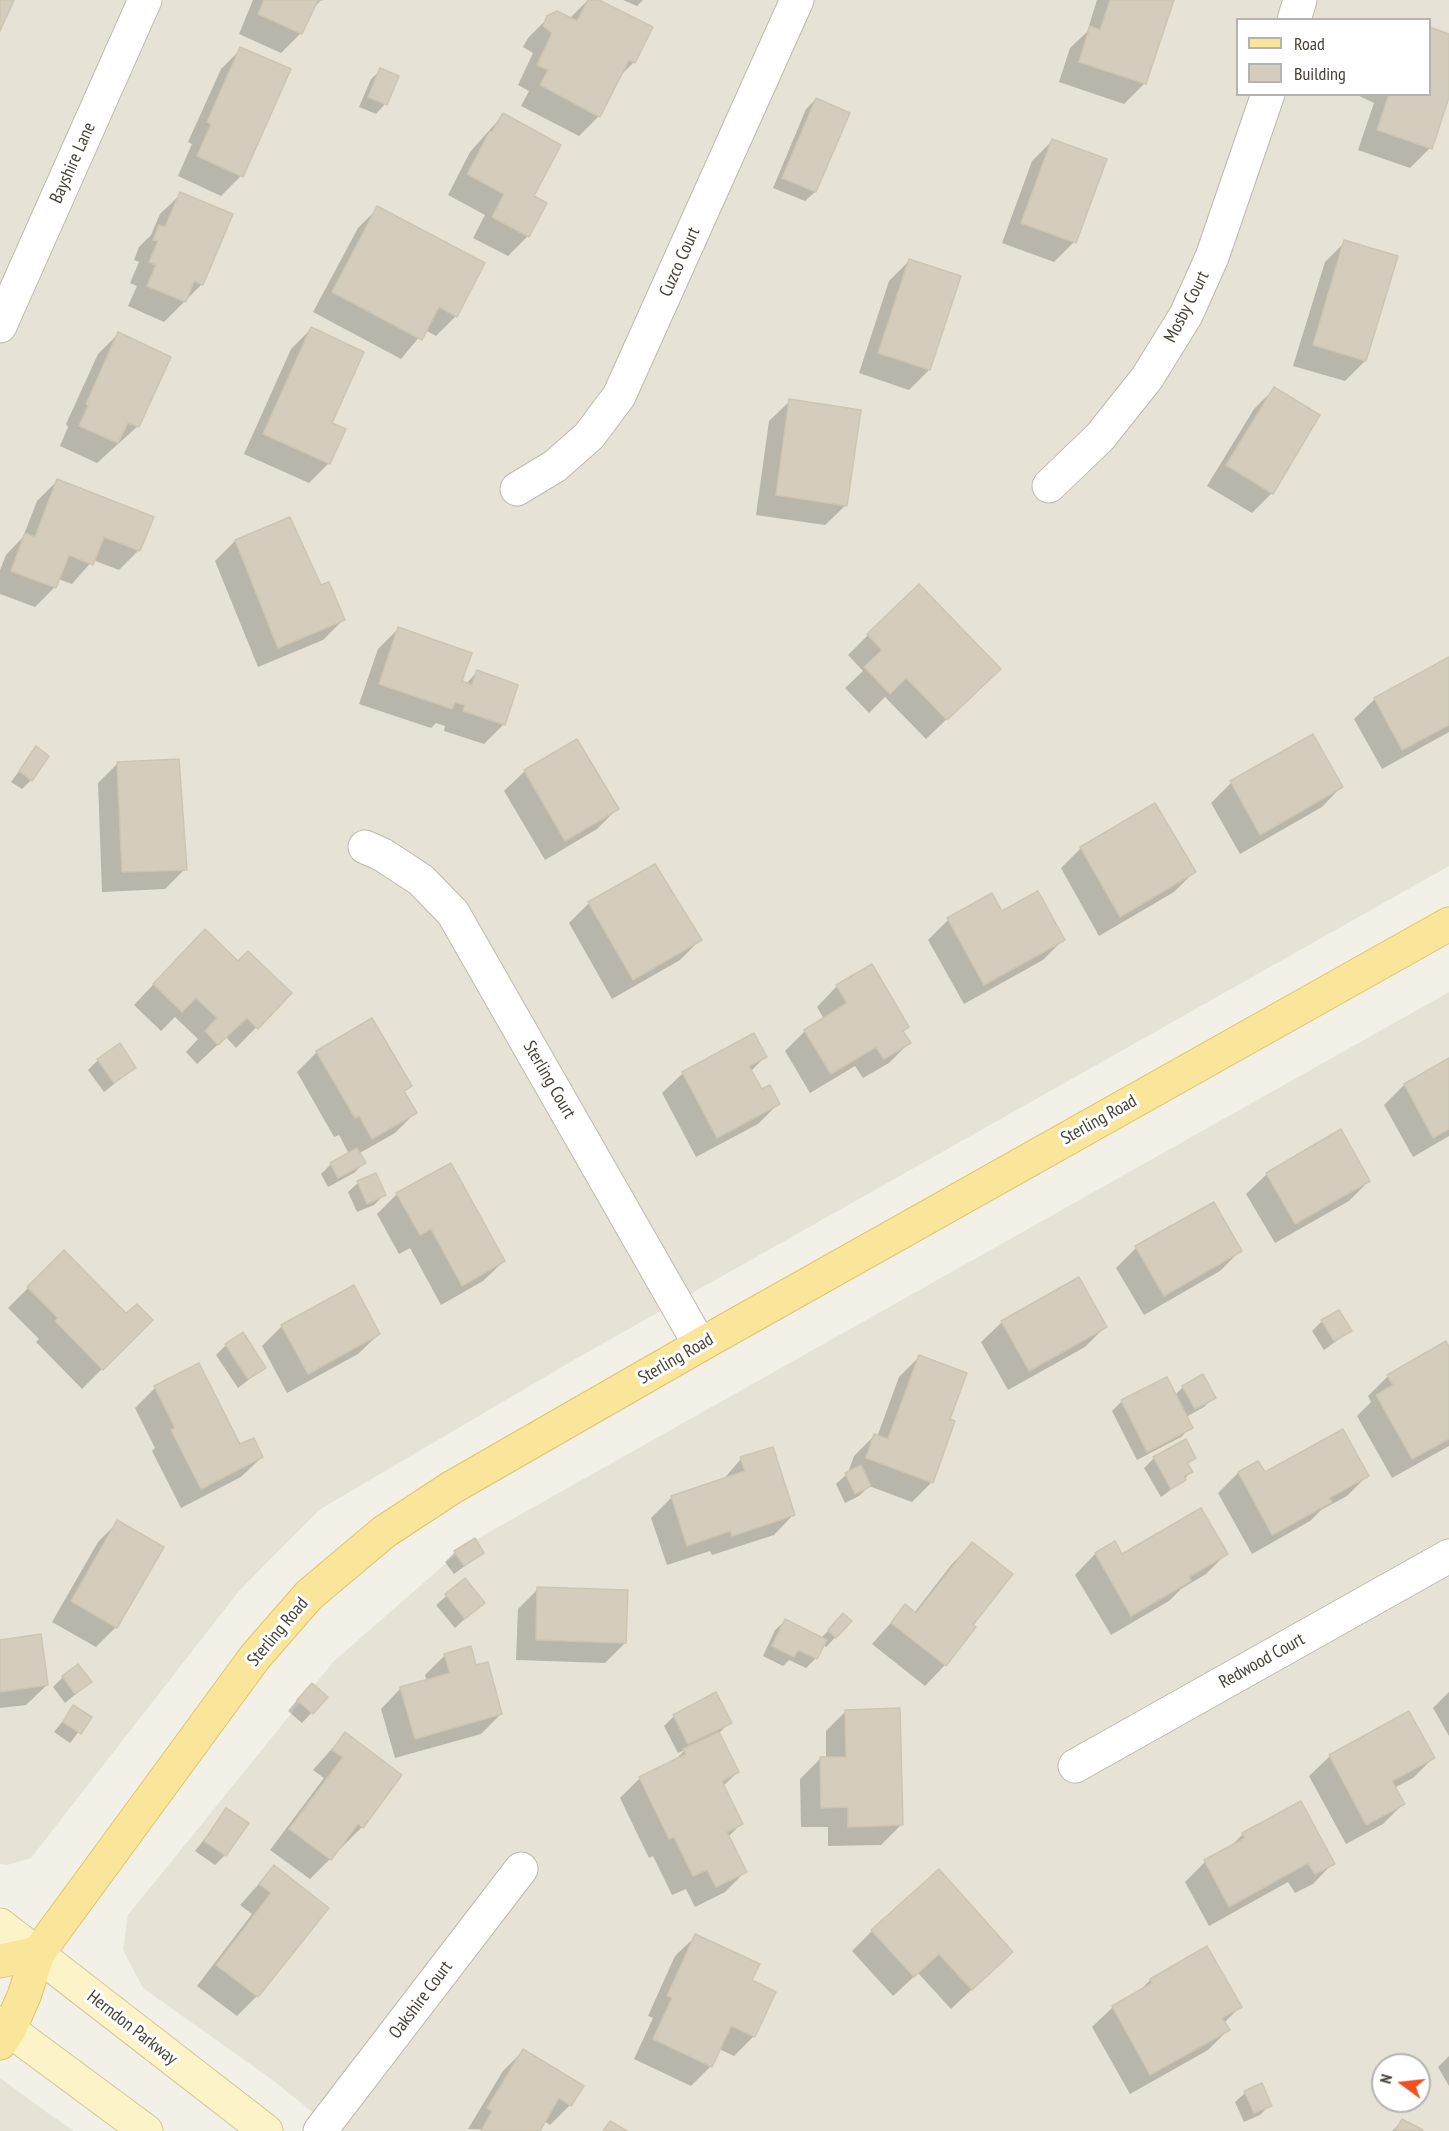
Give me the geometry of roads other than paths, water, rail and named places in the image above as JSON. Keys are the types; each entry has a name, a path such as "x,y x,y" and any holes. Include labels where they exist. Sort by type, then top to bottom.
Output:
{"main road":[{"name":"Sterling Road","path":"3,2032 38,1953 255,1657 309,1595 384,1533 451,1488 700,1345 1449,924"},
{"name":"Herndon Parkway","path":"0,1924 266,2131"},
{"path":"0,1961 38,1953"},
{"path":"3,2032 146,2131"}],"street":[{"name":"Bayshire Lane","path":"0,326 145,0"},
{"name":"Cuzco Court","path":"517,489 555,466 589,436 619,396 797,0"},
{"path":"1295,18 1300,0"},
{"name":"Mosby Court","path":"1049,486 1100,436 1147,378 1186,315 1212,257 1267,96"},
{"name":"Sterling Court","path":"365,847 383,855 421,880 453,913 700,1345"},
{"name":"Redwood Court","path":"1075,1766 1449,1556"},
{"name":"Oakshire Court","path":"320,2131 521,1869"}]}
